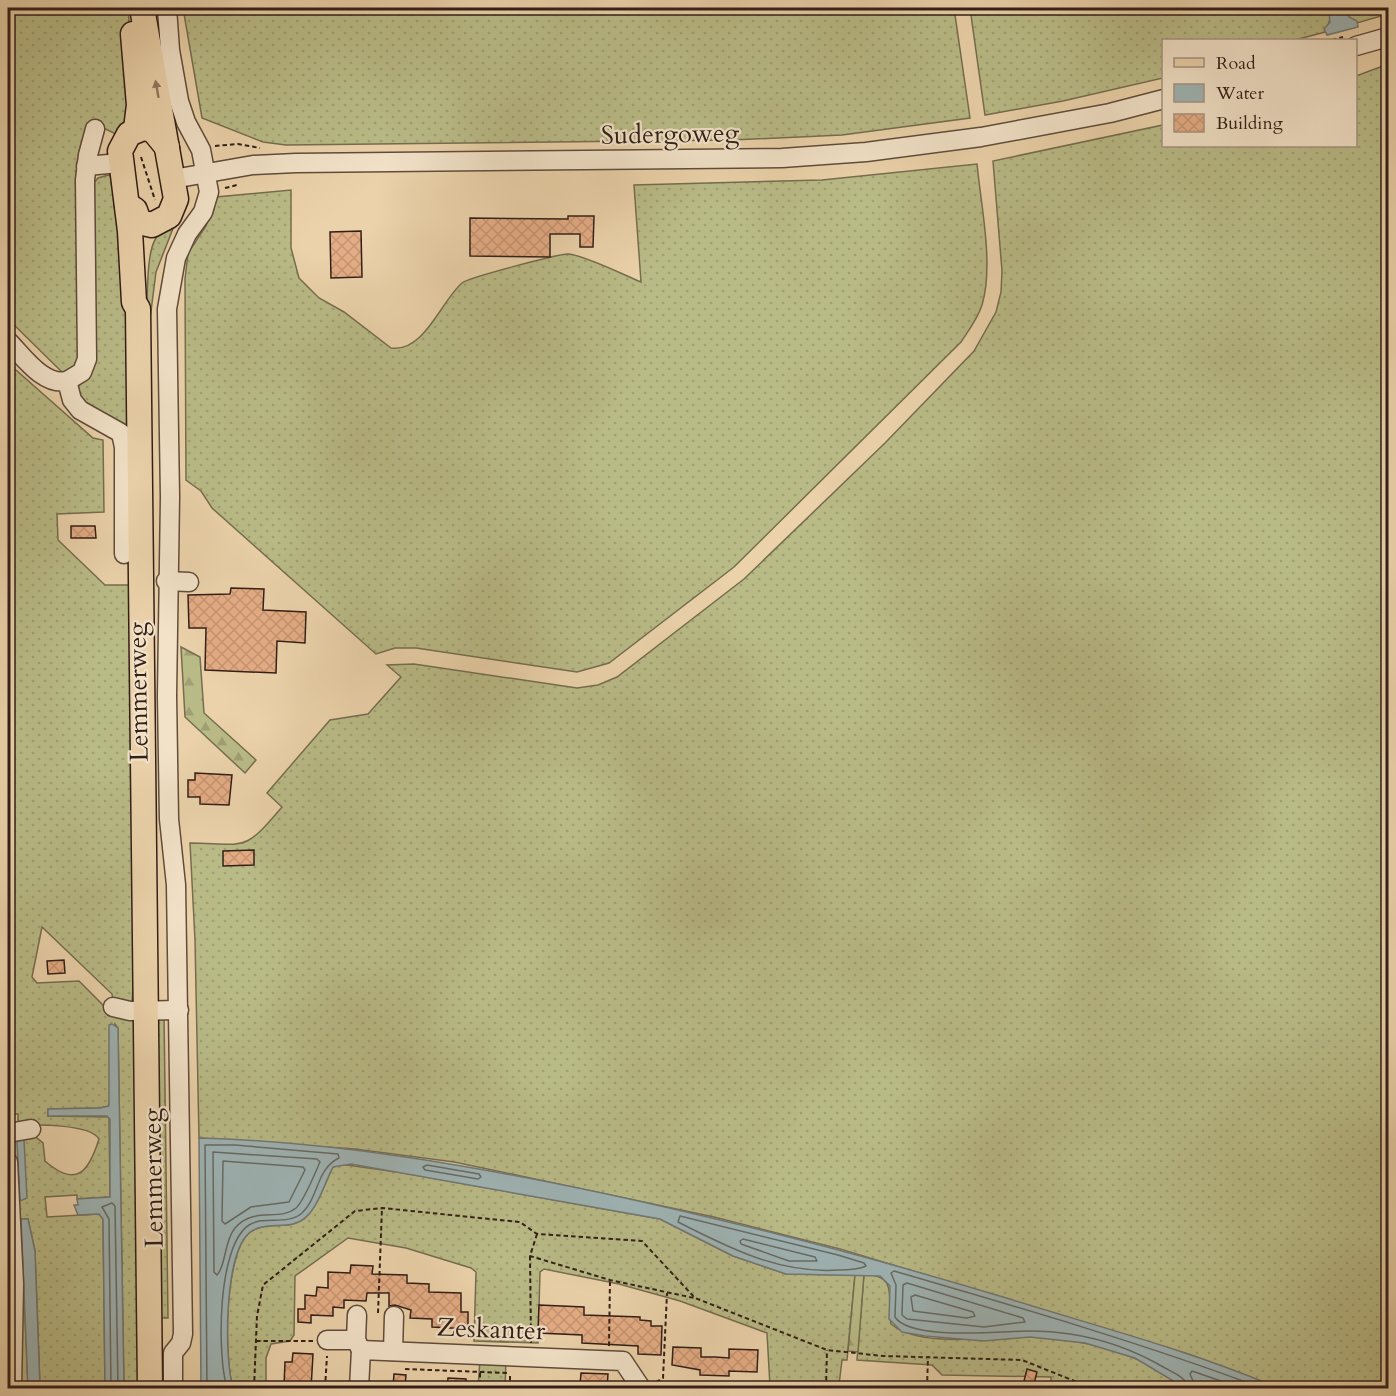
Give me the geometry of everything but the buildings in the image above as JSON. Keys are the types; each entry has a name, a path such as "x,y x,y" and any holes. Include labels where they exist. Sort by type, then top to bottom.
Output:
{"main road":[{"path":"132,8 139,105 132,148"},
{"path":"127,205 135,210 140,222 146,225 156,215 167,218 174,207 176,197 142,8"},
{"path":"132,148 153,130 167,147"},
{"name":"Lemmerweg","path":"132,148 127,205 134,302 138,309 150,1389"},
{"name":"Lemmerweg","path":"138,309 143,302 147,246 156,215"}],"street":[{"name":"Lemmerweg","path":"167,8 170,50 179,101 186,122 201,150 206,174 207,203 178,252 168,293 170,506 166,581 168,802 176,885 183,1334 182,1343 173,1355 173,1389"},
{"path":"1357,46 1389,37"},
{"name":"Sudergoweg","path":"173,179 253,165 782,158 866,152 981,137 1110,113 1162,100"},
{"path":"8,341 44,376 58,382 67,381 84,369 88,352 86,166 95,129"},
{"path":"86,166 132,148"},
{"path":"67,381 72,400 80,410 116,428 123,437 122,546"},
{"path":"166,581 189,582"},
{"path":"113,1007 126,1011 179,1010"},
{"path":"8,1133 32,1128"},
{"path":"8,1162 14,1275 12,1389"},
{"path":"357,1316 358,1389"},
{"path":"393,1351 394,1316"},
{"name":"Zeskanter","path":"327,1340 393,1351 609,1359"},
{"path":"609,1359 624,1361 648,1386"}],"path":[{"path":"201,150 238,144 293,164"},
{"path":"132,148 156,215"},
{"path":"382,1208 378,1316 394,1316"},
{"path":"254,1389 257,1316 263,1285 355,1211 382,1208 520,1222 537,1234 642,1241 695,1298"},
{"path":"531,1356 530,1256 537,1234"},
{"path":"530,1256 610,1280 695,1298 827,1350 883,1356 1022,1360 1092,1389"},
{"path":"609,1359 610,1280"},
{"path":"648,1386 663,1378 667,1293"},
{"path":"256,1341 327,1340 326,1389"},
{"path":"826,1389 827,1350"},
{"path":"927,1389 928,1356"}],"green space":[{"path":"8,8 128,8 135,104 118,135 93,123 82,361 66,376 8,319"},
{"path":"183,8 954,8 970,118 842,135 732,140 286,145 263,142 202,118"},
{"path":"970,8 1333,8 1334,11 1325,32 1299,39 1162,39 1162,78 1063,101 985,115"},
{"path":"1338,8 1388,8 1388,14 1357,23"},
{"path":"1388,64 1388,1388 1278,1388 1191,1355 840,1249 714,1217 516,1175 454,1162 355,1149 199,1138 195,940 190,843 243,843 259,832 282,807 267,793 330,720 368,714 401,677 387,665 414,664 577,688 598,685 617,677 744,579 885,443 974,351 996,312 1001,292 1002,271 993,161 1162,125 1162,147 1357,147 1357,76"},
{"path":"977,164 986,235 987,272 982,305 961,342 734,567 609,663 577,672 416,648 395,648 376,654 212,508 201,491 186,480 185,279 188,253 206,226 216,197 291,190 291,248 299,278 319,298 344,312 391,348 403,347 422,334 462,283 513,267 568,254 594,261 641,282 634,185 822,180"},
{"path":"108,175 113,177 123,213 132,436 84,409 77,388 85,379 93,184 98,178"},
{"path":"174,226 156,272 150,319 146,319 152,247 158,235"},
{"path":"8,363 93,438 103,440 104,512 57,514 58,540 105,585 133,585 138,978 133,986 132,1005 113,1003 112,994 42,927 32,977 37,983 79,981 103,1005 131,1016 139,1030 143,1388 124,1388 118,1028 115,1024 109,1106 48,1109 48,1116 109,1117 110,1197 77,1199 77,1195 45,1197 47,1217 99,1214 103,1219 105,1388 40,1388 35,1251 28,1219 21,1219 28,1388 15,1388 10,1139 32,1134 43,1143 45,1161 66,1174 74,1175 86,1167 91,1160 99,1139 85,1130 74,1128 49,1125 18,1126 18,1114 8,1114"},
{"path":"181,647 200,657 204,713 256,760 245,773 185,717"},
{"path":"164,1014 168,1318 158,1318 154,1016"},
{"path":"340,1164 404,1173 660,1219 733,1256 786,1274 855,1275 847,1360 842,1360 839,1385 770,1386 767,1333 680,1301 619,1284 544,1269 540,1272 538,1343 474,1341 476,1272 471,1268 406,1248 348,1238 295,1276 294,1335 290,1341 271,1344 266,1358 266,1388 233,1388 228,1354 228,1308 235,1262 241,1245 249,1233 256,1229 287,1225 302,1220 315,1205 333,1167"},
{"path":"864,1274 883,1279 887,1284 891,1324 904,1332 939,1339 1031,1337 1072,1341 1132,1357 1151,1366 1185,1388 1051,1388 1051,1377 942,1375 932,1365 857,1360"},
{"path":"864,1274 858,1352 848,1351 855,1275"},
{"path":"480,1359 506,1360 505,1388 478,1388"}],"water":[{"path":"1329,8 1344,9 1349,17 1357,21 1358,27 1327,35 1324,29 1330,22 1329,13 1334,11"},
{"path":"112,1024 118,1028 124,1388 105,1388 103,1219 99,1214 78,1215 74,1205 78,1205 77,1199 110,1197 110,1119 107,1116 48,1116 48,1109 109,1106 109,1025"},
{"path":"199,1138 301,1144 402,1156 502,1173 653,1204 853,1254 953,1282 1177,1350 1278,1388 1185,1388 1135,1358 1085,1343 1030,1337 984,1341 902,1332 889,1319 890,1286 880,1276 786,1274 733,1256 660,1219 351,1164 333,1167 316,1204 302,1220 287,1225 263,1227 249,1233 241,1245 235,1262 228,1308 228,1354 233,1388 201,1388"},
{"path":"24,1140 27,1198 20,1201 17,1141"},
{"path":"21,1219 28,1219 35,1251 40,1388 28,1388"}]}
